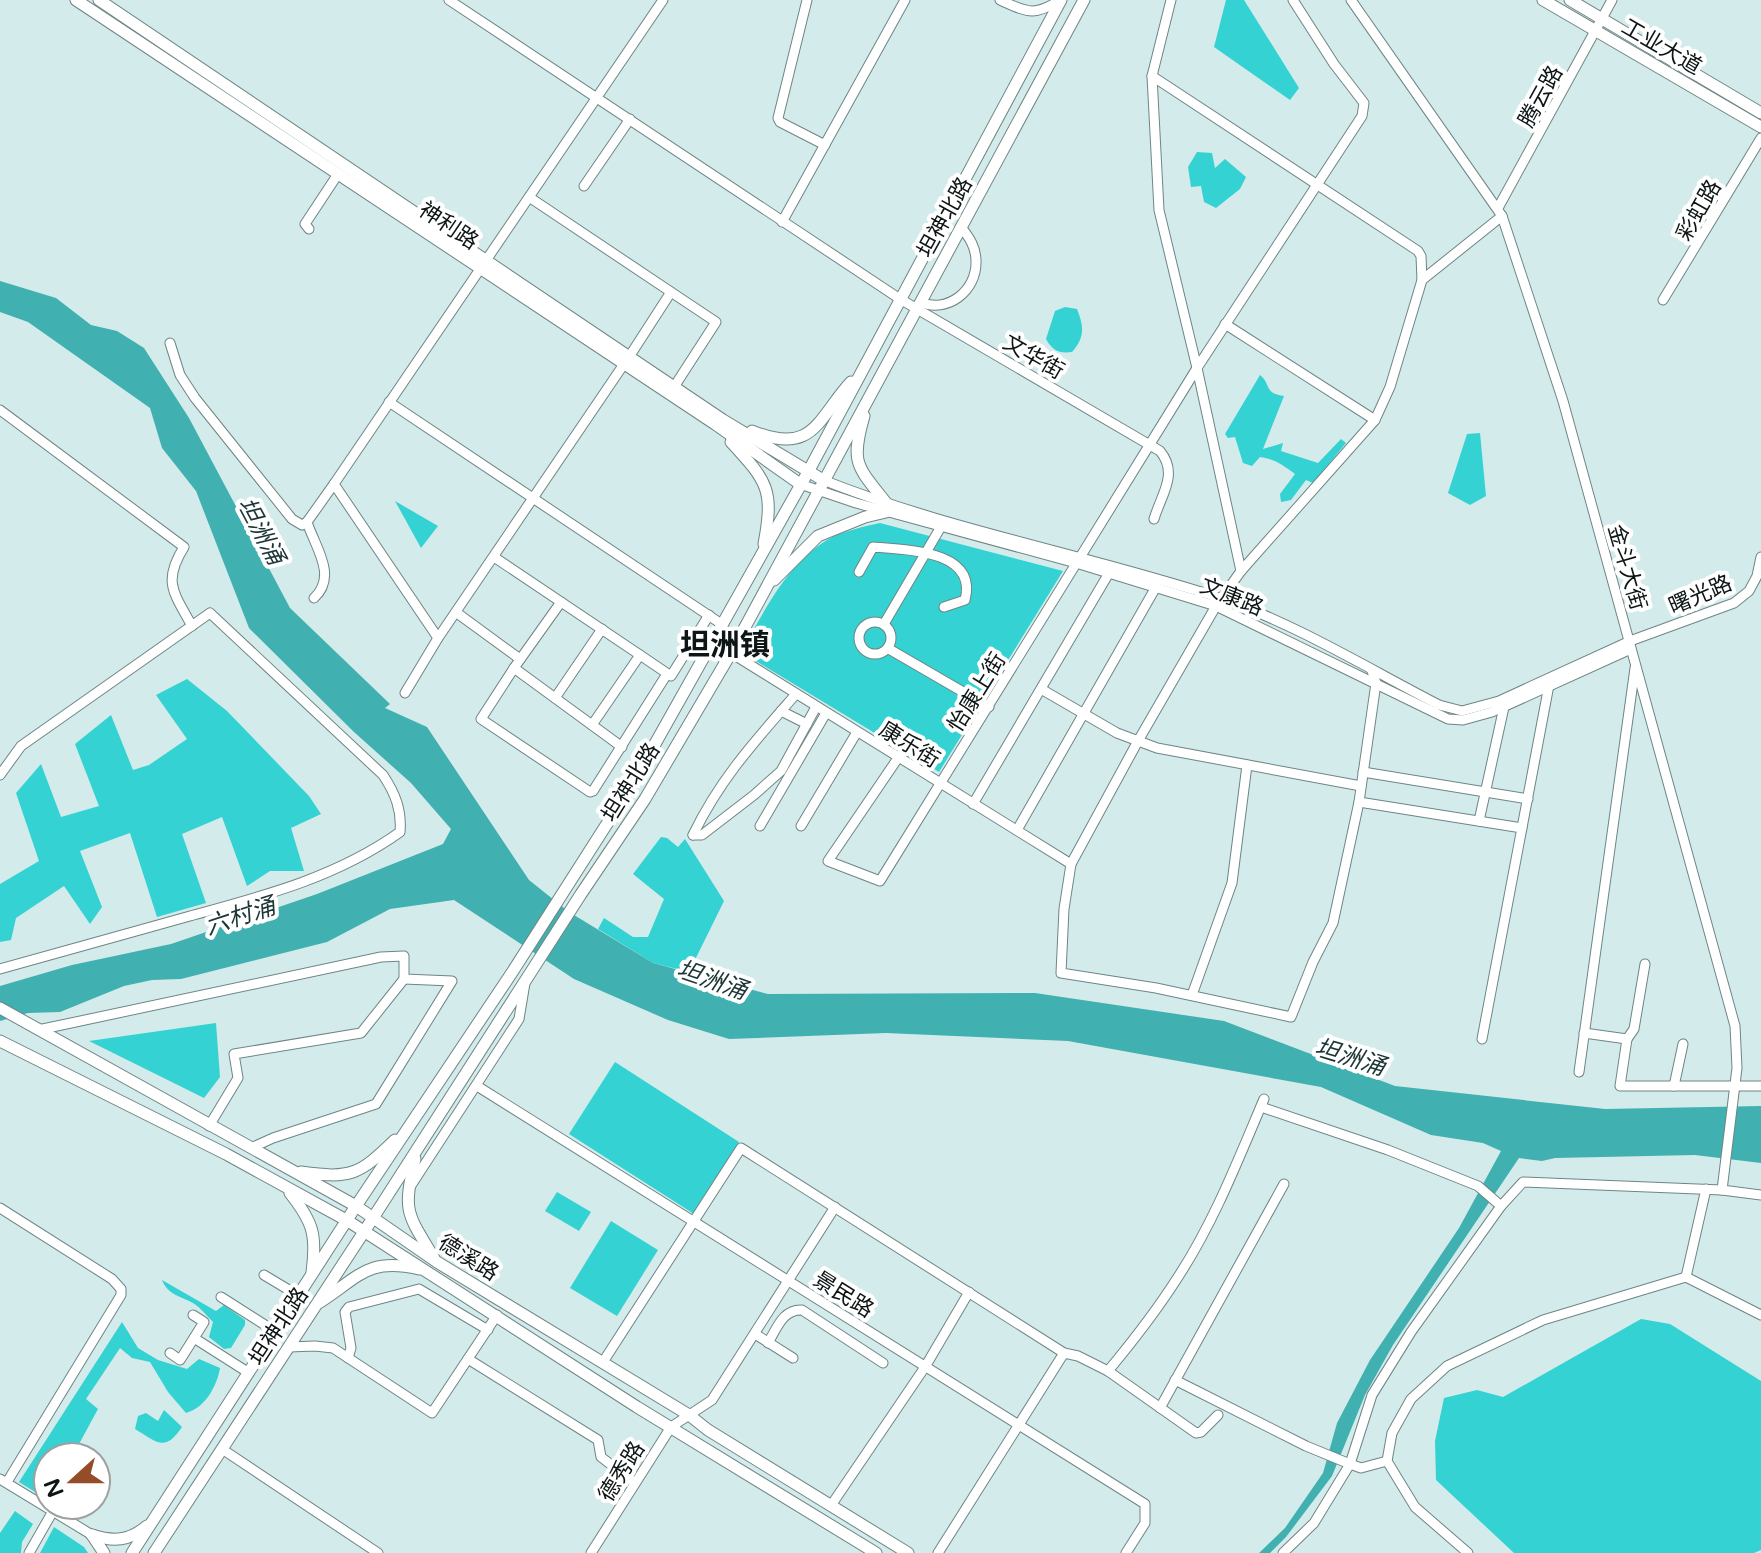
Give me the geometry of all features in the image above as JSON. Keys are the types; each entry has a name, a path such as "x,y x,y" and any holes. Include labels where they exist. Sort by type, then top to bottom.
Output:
{"main road":[{"name":"神利路","path":"76,0 719,422 800,484"},
{"path":"99,0 483,265"},
{"name":"坦神北路","path":"132,1553 633,783 808,472 1060,0"},
{"name":"坦神北路","path":"154,1553 645,799 731,653 1084,0"},
{"name":"工业大道","path":"1543,0 1761,127"},
{"name":"工业大道","path":"1570,0 1761,113"},
{"path":"626,360 674,387 719,422 808,472 820,486"},
{"path":"719,422 772,439 797,439 820,425 840,394 862,370"},
{"path":"763,592 818,536 886,508 859,468 855,446 871,393"},
{"path":"719,422 769,491 770,512 763,554"},
{"name":"德溪路","path":"0,1008 356,1206 437,1262 908,1553"},
{"name":"德溪路","path":"0,1041 226,1154 348,1221 543,1347 876,1553"},
{"path":"295,1171 334,1177 367,1167 415,1120"},
{"path":"417,1150 406,1202 409,1214 437,1262"},
{"path":"287,1189 307,1214 316,1245 311,1277"},
{"path":"316,1304 370,1268 402,1265 430,1273"},
{"path":"92,1535 115,1541 125,1539 154,1520"},
{"path":"163,1553 166,1534"},
{"path":"92,1535 104,1553"}],"street":[{"name":"文华街","path":"449,0 900,299 918,305 1149,445"},
{"path":"170,343 180,375 195,398 292,519 302,525 307,522 663,0"},
{"path":"807,0 778,118 780,122 825,145"},
{"path":"782,222 905,0"},
{"path":"1000,0 1034,12 1043,11 1060,0"},
{"path":"1171,0 1152,76 1159,210 1241,571"},
{"name":"怡康上街","path":"898,758 828,861 880,881 1197,368 1362,116 1364,103 1334,64 1293,0"},
{"name":"金斗大街","path":"1351,0 1500,212 1563,401 1735,1026 1737,1068 1722,1190"},
{"name":"腾云路","path":"1500,212 1612,0"},
{"path":"1152,76 1418,251 1422,280 1390,387 1375,420 1241,571 1218,602 1071,864 1064,909 1061,973 1192,995 1291,1017 1333,923 1359,802 1376,683 1372,671"},
{"path":"584,186 630,119"},
{"name":"彩虹路","path":"1663,300 1761,138"},
{"path":"309,229 305,224 338,174"},
{"path":"529,197 716,322 674,387"},
{"path":"1422,280 1500,212"},
{"path":"918,305 938,307 956,301 973,276 976,256 971,239 961,227"},
{"path":"405,693 438,638 671,292"},
{"path":"1225,324 1375,420"},
{"path":"389,402 723,625"},
{"path":"0,410 184,547 171,567 174,592 192,626"},
{"path":"1149,445 1165,458 1169,482 1154,519"},
{"path":"334,484 438,638"},
{"path":"800,484 820,486 886,508 1079,559 1261,613 1439,705 1462,711 1550,682"},
{"name":"文康路","path":"886,508 1079,559 1109,573 1218,602 1448,719 1463,720 1492,712 1550,682"},
{"path":"307,522 325,569 323,590 314,598"},
{"path":"884,624 942,525"},
{"path":"859,572 873,547 925,554 955,563 965,575 968,587 965,600 944,607"},
{"path":"494,557 671,676 709,615"},
{"name":"曙光路","path":"1550,682 1743,598 1757,576 1761,557"},
{"path":"973,804 1109,573"},
{"path":"1017,830 1156,587"},
{"path":"561,602 481,719 590,792 667,674"},
{"path":"0,775 21,746 210,613 383,775 393,789 402,815 400,832 339,869 314,879 254,899 0,969"},
{"path":"457,613 555,698 622,747"},
{"path":"874,622 884,624 889,630 889,649 870,654 863,649 859,638 863,626 874,622"},
{"path":"555,698 602,629"},
{"path":"889,649 989,707"},
{"name":"康乐街","path":"731,653 1071,864"},
{"path":"592,725 640,655"},
{"path":"1579,1072 1635,664"},
{"path":"1482,1039 1550,682"},
{"path":"1041,689 1117,733 1157,748 1361,786"},
{"path":"796,694 749,747 711,799 693,835 702,835 781,771 816,707"},
{"path":"1479,821 1504,707"},
{"path":"781,711 807,724"},
{"path":"1492,712 1496,741"},
{"path":"760,826 826,713"},
{"path":"801,826 857,732"},
{"path":"0,756 9,762"},
{"path":"1192,995 1232,883 1247,765"},
{"path":"1363,772 1528,799"},
{"path":"1359,802 1522,828"},
{"path":"38,1030 381,957 404,956 404,979 361,1033 234,1054 238,1078 209,1126"},
{"path":"1645,964 1634,1029 1627,1039 1620,1086 1761,1086"},
{"path":"251,1148 376,1104 452,981 404,979"},
{"path":"408,1190 519,1019 525,997 525,980"},
{"path":"1584,1033 1627,1039"},
{"path":"1674,1086 1683,1044"},
{"name":"景民路","path":"477,1086 1145,1504 1145,1523 1126,1553"},
{"path":"1108,1371 1145,1326 1180,1275 1224,1194 1263,1103 1478,1186 1501,1206"},
{"path":"603,1362 741,1148 1064,1353 1078,1356 1108,1371 1196,1433 1218,1415"},
{"path":"1283,1553 1314,1523 1350,1464 1372,1395 1411,1332 1501,1206 1523,1182 1706,1189 1761,1195"},
{"path":"1160,1408 1284,1184"},
{"path":"1686,1277 1706,1189"},
{"name":"德秀路","path":"591,1553 671,1427 712,1400 835,1207"},
{"path":"0,1208 112,1279 121,1289 121,1295 3,1480 32,1498"},
{"path":"264,1275 299,1296"},
{"path":"1468,1553 1415,1507 1387,1461 1392,1433 1411,1399 1447,1366 1543,1320 1686,1277 1761,1315"},
{"path":"348,1358 351,1348 345,1312 349,1307 419,1289 488,1330"},
{"path":"832,1504 925,1367 969,1292"},
{"path":"221,1297 276,1332"},
{"path":"768,1343 786,1313 797,1309 883,1363"},
{"path":"170,1353 180,1360 204,1322 193,1315"},
{"path":"289,1347 333,1348 432,1413 497,1315"},
{"path":"838,1333 848,1318"},
{"path":"755,1334 793,1358"},
{"path":"194,1338 249,1373"},
{"path":"938,1553 1064,1353"},
{"path":"468,1359 598,1440 601,1457 635,1483"},
{"path":"1175,1380 1306,1446 1350,1464 1361,1468 1387,1461"},
{"path":"222,1449 378,1553"},
{"path":"29,1553 47,1521"},
{"path":"69,1521 92,1535"}],"shaded area":[{"path":"1226,0 1244,0 1299,88 1290,100 1214,47"},
{"path":"1197,152 1212,153 1215,168 1225,159 1246,177 1240,189 1216,208 1204,202 1201,186 1191,187 1188,167"},
{"path":"1065,307 1077,309 1082,327 1081,337 1072,352 1056,350 1046,339 1055,311"},
{"path":"1260,375 1270,391 1284,396 1263,449 1283,443 1281,451 1318,463 1341,439 1346,443 1313,483 1306,480 1291,500 1281,502 1280,494 1295,474 1265,458 1260,457 1252,466 1243,463 1235,437 1228,438 1225,434"},
{"path":"1480,433 1486,496 1470,505 1448,493 1467,434"},
{"path":"395,501 438,526 421,548"},
{"path":"880,523 1063,571 939,772 741,652 777,590 812,550 840,534"},
{"path":"187,679 227,711 309,796 321,814 291,828 304,871 270,871 247,886 222,817 182,834 206,903 157,917 130,833 80,851 102,907 90,924 64,886 16,918 11,940 0,942 0,884 39,861 16,793 41,764 61,817 99,806 75,744 111,715 133,770 149,765 187,739 156,695"},
{"path":"661,837 678,847 685,839 724,901 689,972 653,963 598,929 604,918 633,937 648,937 664,899 633,874"},
{"path":"216,1023 220,1077 204,1098 89,1041"},
{"path":"615,1062 739,1142 694,1214 569,1134"},
{"path":"557,1192 591,1212 579,1231 545,1211"},
{"path":"611,1221 658,1250 617,1316 570,1288"},
{"path":"162,1280 216,1311 224,1305 245,1320 231,1348 224,1349 209,1337 213,1322 196,1305 171,1292"},
{"path":"1641,1319 1670,1324 1761,1381 1761,1550 1754,1553 1514,1553 1436,1480 1435,1441 1444,1398 1477,1390 1503,1397"},
{"path":"122,1322 138,1348 158,1360 187,1369 199,1359 220,1368 209,1395 199,1406 186,1413 168,1392 150,1362 132,1358 120,1348 86,1399 98,1409 81,1441 45,1441"},
{"path":"164,1410 182,1427 171,1440 161,1443 135,1429 138,1416 146,1413 158,1421"},
{"path":"32,1462 32,1490 19,1482"},
{"path":"15,1511 33,1524 22,1542 21,1553 0,1553 0,1533"},
{"path":"54,1527 84,1547 88,1553 40,1553"}],"water":[{"name":"坦洲涌","path":"0,281 56,298 91,325 117,331 144,348 189,418 290,608 390,704 385,708 427,727 529,880 569,912 653,963 768,994 1035,993 1224,1021 1395,1086 1605,1109 1761,1106 1761,1163 1695,1155 1555,1158 1542,1161 1519,1158 1393,1345 1365,1395 1332,1476 1286,1537 1270,1553 1259,1553 1285,1528 1323,1473 1337,1423 1370,1360 1459,1228 1501,1151 1483,1143 1431,1135 1321,1087 1068,1041 886,1033 729,1039 668,1020 574,979 454,900 390,909 327,942 181,979 152,980 124,986 60,1012 28,1013 0,1021 0,986 72,965 171,944 317,894 443,844 451,829 411,783 354,732 249,628 196,491 162,448 150,408 28,322 0,312"}],"district":[{"name":"坦洲镇","path":"725,645"}],"water label":[{"name":"六村涌","path":"240,916"}]}
